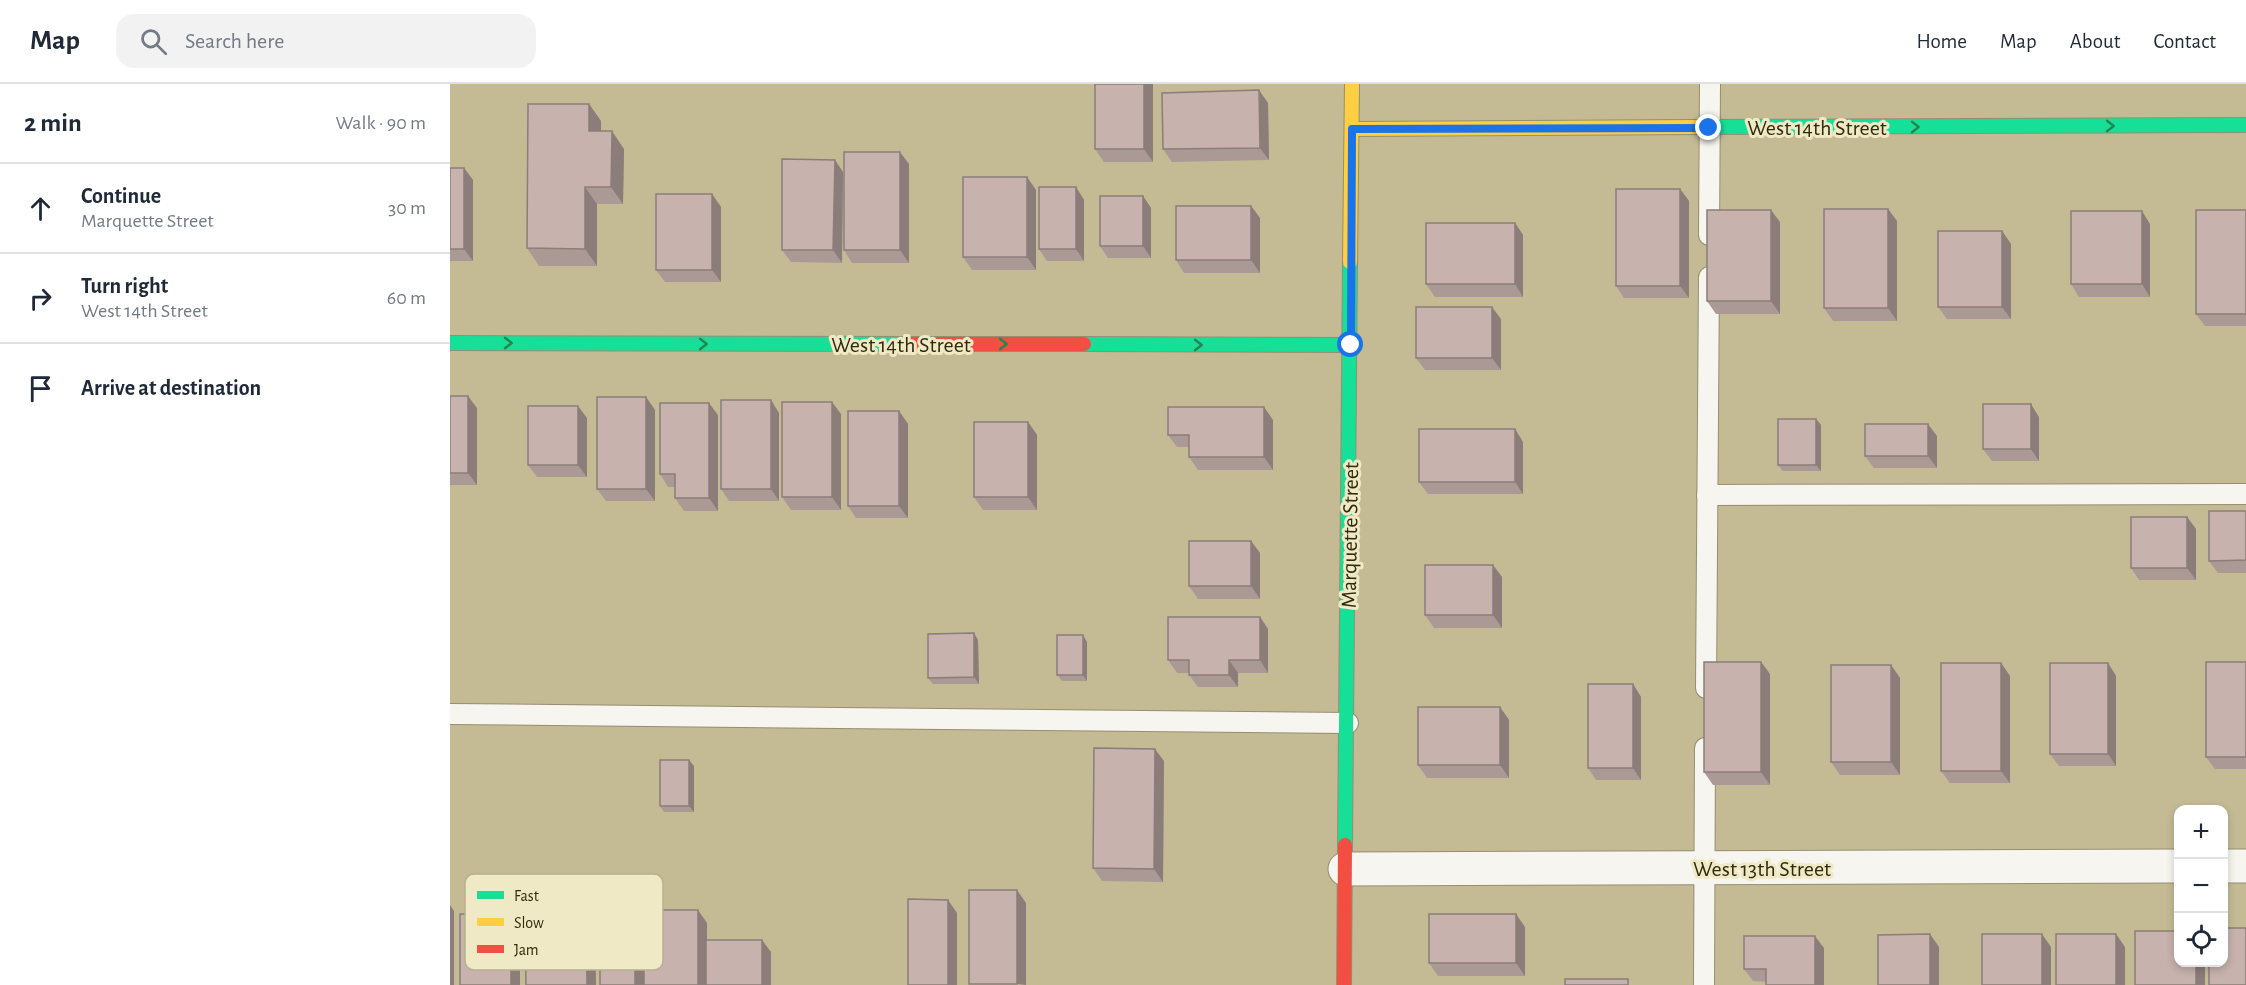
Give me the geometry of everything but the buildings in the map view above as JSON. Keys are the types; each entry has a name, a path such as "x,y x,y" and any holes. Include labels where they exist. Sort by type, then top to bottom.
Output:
{"street":[{"name":"Marquette Street","path":"1344,985 1352,84"},
{"name":"West 14th Street","path":"1352,129 2246,125"},
{"name":"West 14th Street","path":"450,343 1351,345"},
{"name":"West 13th Street","path":"1345,869 2174,866"},
{"path":"2228,866 2246,866"}],"lane":[{"path":"1706,705 1710,84"},
{"path":"1707,495 2246,494"},
{"path":"450,714 1347,723"},
{"path":"1704,985 1706,728"}],"traffic: fast":[{"path":"1700,127 2246,125"},
{"path":"1345,845 1350,262"},
{"path":"450,343 911,344"},
{"path":"1084,344 1351,345"}],"traffic: slow":[{"path":"1350,262 1352,84"},
{"path":"1352,129 1700,127"}],"traffic: jam":[{"path":"911,344 1084,344"},
{"path":"1344,985 1345,845"}],"route":[{"path":"1351,345 1352,129 1709,128"}]}
